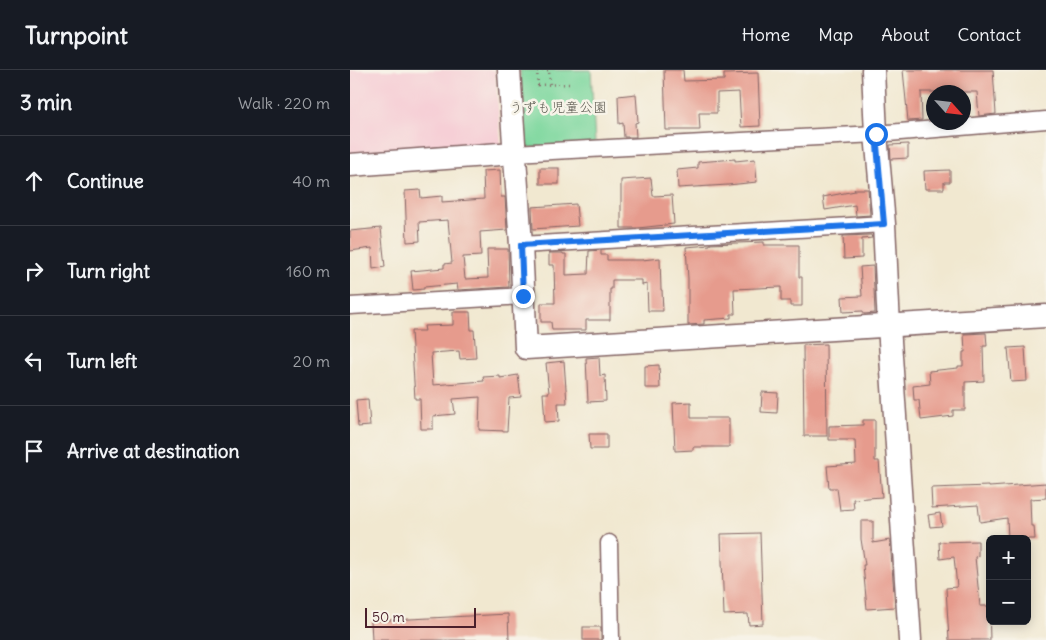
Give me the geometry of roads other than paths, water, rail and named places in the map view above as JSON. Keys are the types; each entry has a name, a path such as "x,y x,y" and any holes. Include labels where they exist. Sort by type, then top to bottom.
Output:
{"street":[{"path":"509,70 526,348 1046,316"},
{"path":"873,70 910,640"},
{"path":"350,165 514,153 876,134 1046,120"},
{"path":"521,245 884,224"},
{"path":"350,306 523,296"},
{"path":"608,543 611,640"}],"park label":[{"name":"うずも児童公園","path":"558,107"}]}
